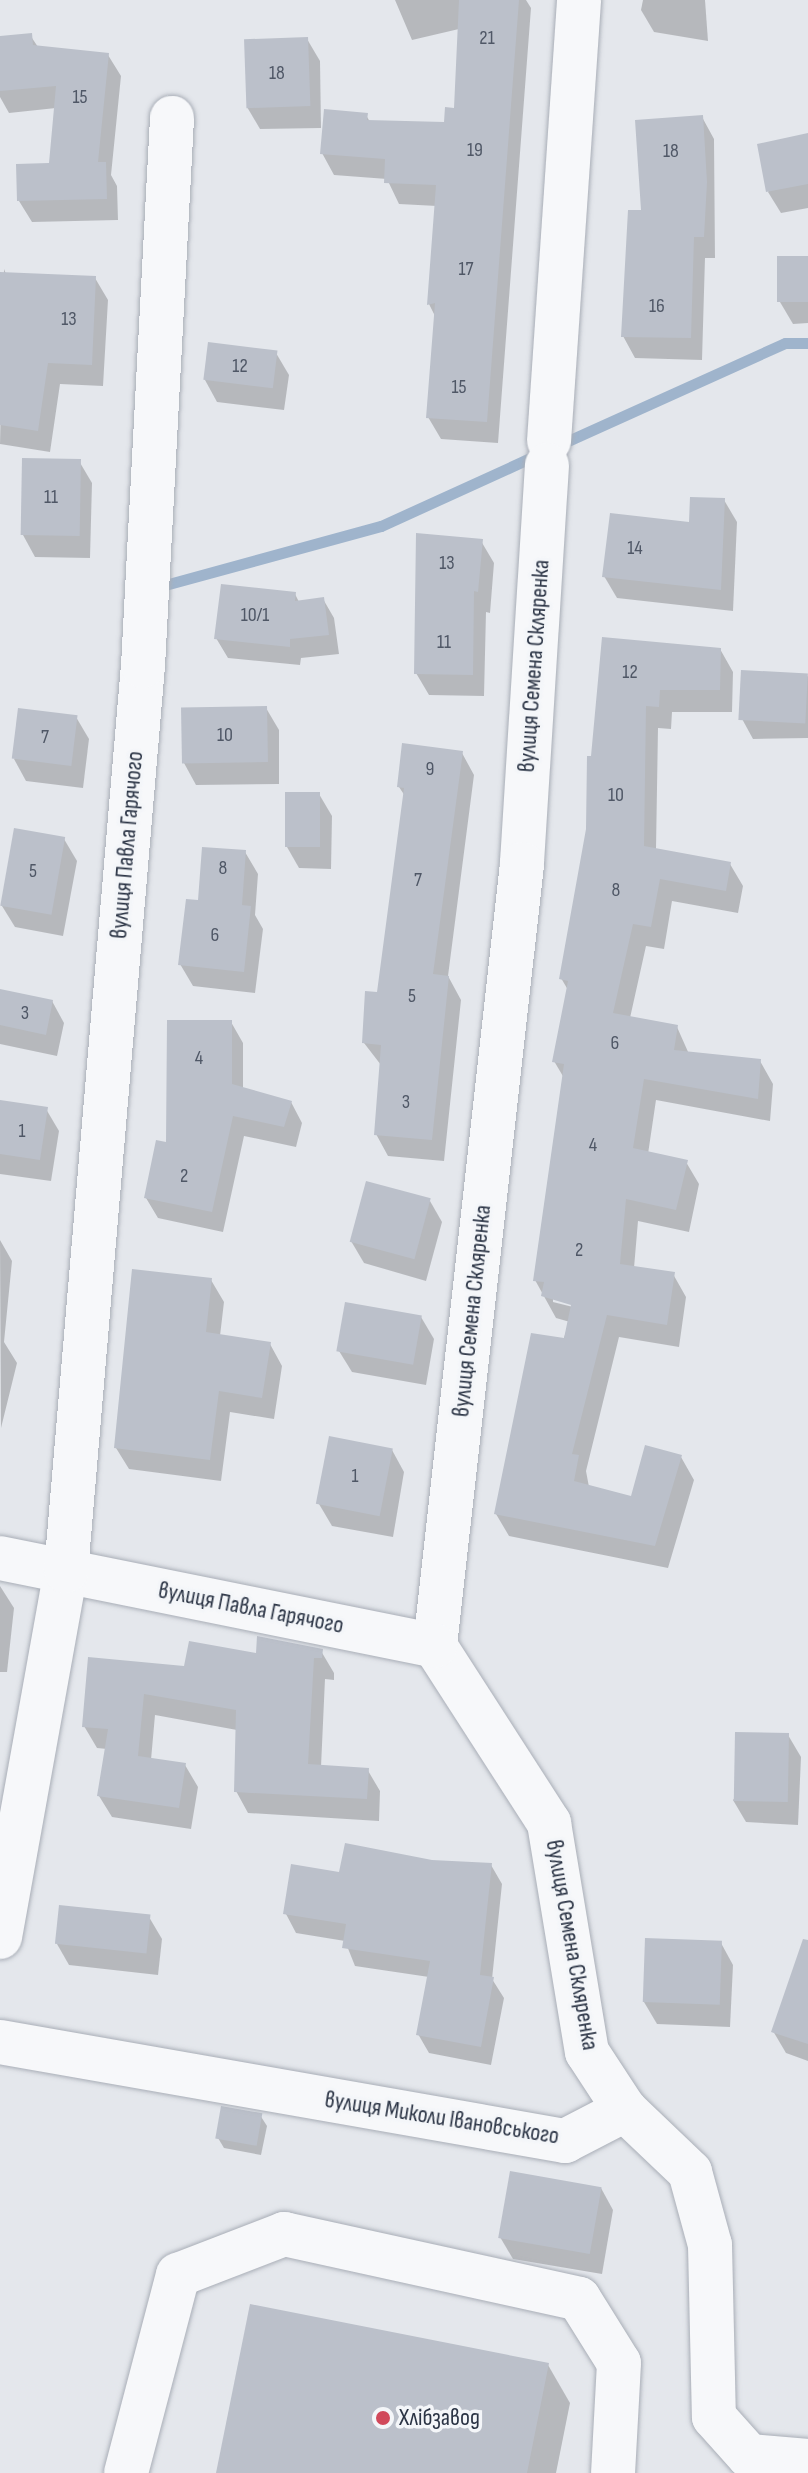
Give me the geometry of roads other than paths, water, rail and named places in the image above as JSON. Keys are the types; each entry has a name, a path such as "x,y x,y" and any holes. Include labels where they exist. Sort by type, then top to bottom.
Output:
{"street":[{"name":"вулиця Семена Скляренка","path":"579,0 522,864 435,1646 549,1823 587,2052 625,2110"},
{"name":"вулиця Павла Гарячого","path":"0,1937 66,1571 143,666 172,118"},
{"name":"вулиця Павла Гарячого","path":"0,1558 435,1646"},
{"name":"вулиця Миколи Івановського","path":"0,2042 565,2141 625,2110"},
{"path":"625,2110 690,2172 710,2245 714,2417 749,2456 808,2461"},
{"path":"126,2473 178,2275 284,2234 579,2299 619,2363 613,2473"}],"waterway":[{"path":"559,445 785,343 808,343"},
{"path":"165,585 381,526 539,454"}],"place":[{"name":"Хлібзавод","path":"383,2418"}]}
